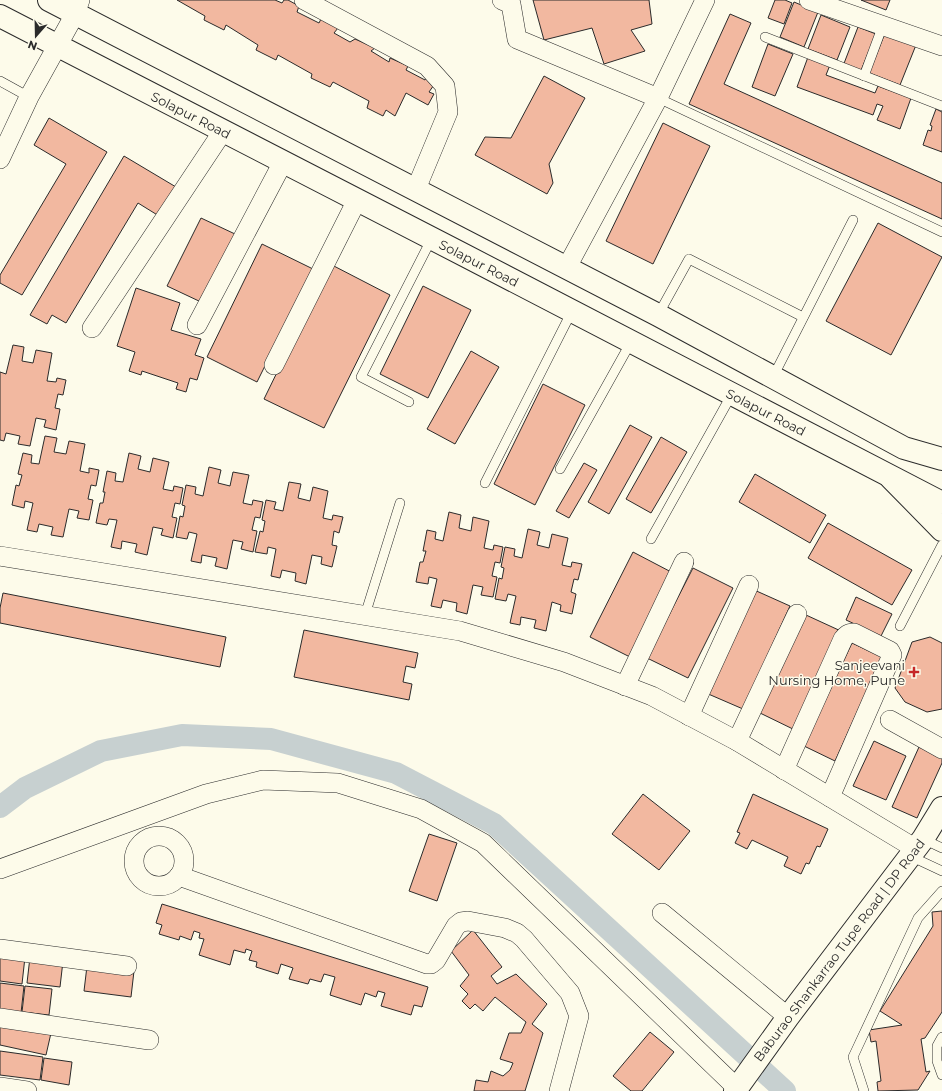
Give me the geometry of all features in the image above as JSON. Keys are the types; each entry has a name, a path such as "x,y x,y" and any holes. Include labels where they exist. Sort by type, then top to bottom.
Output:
{"main road":[{"path":"49,0 78,7 416,189 658,314 772,378 904,448 942,470"},
{"name":"Solapur Road","path":"0,16 57,47 432,238 888,474 942,530"},
{"path":"904,448 942,459"},
{"path":"888,474 942,503"},
{"name":"Baburao Shankarrao Tupe Road | DP Road","path":"740,1086 788,1017 923,848 942,808"}],"street":[{"path":"304,0 427,66 445,86 448,112 416,189"},
{"path":"502,0 511,4 517,38 658,98"},
{"path":"567,267 658,98 705,0"},
{"path":"809,0 942,46"},
{"path":"0,159 29,97 78,7"},
{"path":"92,328 223,131"},
{"path":"197,325 283,162"},
{"path":"274,365 357,200"},
{"path":"0,556 460,631 564,662 652,696 737,741 830,797 923,848"},
{"path":"625,686 684,562"},
{"path":"689,716 750,585"},
{"path":"737,741 797,614"},
{"path":"784,770 846,635 854,633 890,651 892,655 830,797"},
{"path":"890,720 942,749"},
{"path":"0,869 206,794 241,785 263,780 338,783 420,809 483,843 740,1086"},
{"path":"179,876 427,964 431,964 436,960 456,926 461,922 468,921 505,928 517,933 570,993 579,1016 559,1091"},
{"path":"662,913 788,1017"},
{"path":"0,949 127,966"},
{"path":"0,1018 148,1040"},
{"path":"0,1087 27,1091"}],"lane":[{"path":"864,76 882,25"},
{"path":"765,37 942,106"},
{"path":"0,81 29,97"},
{"path":"658,98 942,232"},
{"path":"772,378 853,220"},
{"path":"409,402 361,376 432,238"},
{"path":"658,314 689,258 803,317"},
{"path":"485,483 572,311"},
{"path":"560,469 631,342"},
{"path":"651,539 732,394"},
{"path":"365,615 400,503"},
{"path":"900,626 942,545"},
{"path":"923,848 942,871"},
{"path":"864,1091 853,1058 918,918 942,891"},
{"path":"942,1037 937,1046 937,1061 942,1075"}],"building":[{"path":"177,0 275,0 282,3 284,0 288,0 299,6 297,12 319,23 321,19 338,28 334,33 350,42 355,39 375,48 371,51 389,62 390,58 408,66 406,70 425,80 426,77 436,82 429,92 434,94 428,105 406,93 395,116 386,110 383,116 367,108 369,101 333,82 330,87 311,78 312,74 278,55 276,60 256,50 258,45 226,25 224,30 204,20 205,16"},
{"path":"533,0 649,0 652,24 631,30 645,51 604,64 592,28 544,40"},
{"path":"775,0 785,0 792,3 784,24 768,18"},
{"path":"861,0 890,0 886,10"},
{"path":"794,2 818,12 804,47 780,37"},
{"path":"730,14 751,23 724,84 942,183 942,219 689,104"},
{"path":"821,15 850,27 837,60 808,49"},
{"path":"858,27 876,34 860,73 843,66"},
{"path":"885,33 916,45 900,85 869,73"},
{"path":"768,44 793,54 775,96 752,87"},
{"path":"808,57 830,65 826,75 875,93 878,86 911,98 900,129 877,120 883,106 877,104 873,115 797,87"},
{"path":"544,76 585,98 549,164 553,183 547,194 475,155 485,137 511,138"},
{"path":"936,109 942,112 942,152 923,145 928,130 931,131 932,126 930,125"},
{"path":"49,118 107,152 22,295 0,283 0,275 66,164 34,145"},
{"path":"663,123 710,146 653,264 606,241"},
{"path":"124,156 176,187 159,216 138,203 66,323 52,315 47,324 30,315"},
{"path":"201,218 235,234 201,302 167,286"},
{"path":"878,223 942,257 891,355 826,321"},
{"path":"262,244 313,269 257,382 207,357"},
{"path":"330,264 390,295 324,428 264,399"},
{"path":"423,286 471,310 428,398 380,374"},
{"path":"136,288 180,303 171,330 201,339 195,355 204,358 197,380 190,378 186,392 176,389 178,383 142,371 141,375 129,371 135,352 117,346"},
{"path":"13,345 24,347 22,361 33,363 36,350 52,353 47,381 56,382 57,378 66,380 63,395 58,394 55,408 60,409 56,430 44,427 46,420 36,418 30,446 18,444 20,436 6,433 4,441 0,440 0,372 6,374"},
{"path":"471,351 499,367 455,444 427,429"},
{"path":"543,384 585,405 535,505 494,484"},
{"path":"630,425 652,437 609,514 588,502"},
{"path":"45,436 57,438 54,452 66,454 69,441 85,444 80,471 89,473 89,468 99,470 96,486 91,485 88,499 93,500 89,520 77,518 79,511 69,509 63,537 51,535 53,527 39,524 37,532 27,530 33,503 25,501 24,508 12,505 16,485 19,486 22,475 18,474 23,453 32,455 31,463 39,464"},
{"path":"661,437 687,452 651,513 626,499"},
{"path":"129,453 141,456 138,469 150,472 153,458 169,462 163,489 173,491 174,486 183,488 180,504 175,503 172,517 177,518 173,538 161,535 163,529 153,527 147,555 135,552 137,544 122,541 121,549 111,547 117,520 109,519 107,525 96,523 100,503 103,503 105,492 103,492 107,471 116,473 115,481 123,482"},
{"path":"584,463 597,470 569,518 556,511"},
{"path":"209,467 221,470 218,483 230,486 233,472 249,475 243,503 252,505 253,500 263,502 260,518 255,517 252,530 257,531 253,552 241,549 243,542 233,540 227,569 215,566 217,558 202,555 201,563 191,561 197,534 189,532 187,539 176,537 180,516 183,517 185,506 182,505 186,485 196,487 195,494 203,496"},
{"path":"755,474 826,515 810,543 739,502"},
{"path":"289,482 301,484 298,498 310,501 313,487 328,491 323,518 332,520 333,515 343,517 339,533 334,531 332,545 337,546 332,567 321,564 322,557 312,555 306,584 295,581 296,573 282,570 280,578 271,576 276,549 268,547 267,554 255,552 260,531 263,532 265,521 262,520 266,500 276,502 274,509 283,511"},
{"path":"449,512 461,515 459,528 471,531 473,517 489,521 484,548 493,550 494,545 503,547 500,563 495,562 492,576 497,577 493,597 481,595 483,587 473,585 467,614 456,611 457,603 443,600 441,608 431,606 437,579 429,577 428,584 416,582 420,562 423,562 426,551 423,551 427,530 436,532 435,539 443,541"},
{"path":"828,523 912,570 892,605 808,558"},
{"path":"528,529 540,532 537,545 549,548 552,534 568,538 562,565 571,567 572,562 582,564 578,580 574,579 571,592 576,594 572,614 560,611 561,605 552,602 546,631 534,628 536,620 521,617 520,625 510,623 516,596 508,594 506,601 495,599 499,578 502,579 504,568 501,567 505,547 515,549 514,556 522,558"},
{"path":"633,552 675,574 632,658 590,637"},
{"path":"693,568 733,588 688,678 647,658"},
{"path":"752,589 790,606 743,709 706,693"},
{"path":"3,593 226,637 220,667 0,623 0,608"},
{"path":"856,597 892,614 881,636 846,620"},
{"path":"806,615 843,632 797,731 760,713"},
{"path":"304,630 418,653 415,668 406,666 403,682 412,684 409,700 294,677"},
{"path":"930,637 942,643 942,709 927,712 905,702 895,688 912,642"},
{"path":"852,643 882,657 835,761 804,746"},
{"path":"874,741 906,756 886,800 853,786"},
{"path":"919,747 942,757 942,763 917,818 892,807"},
{"path":"643,794 690,831 659,870 612,834"},
{"path":"753,794 828,829 820,847 817,846 809,864 806,863 801,874 784,866 788,857 752,840 747,849 735,843 740,833 737,832"},
{"path":"429,834 457,843 437,901 409,891"},
{"path":"162,904 428,987 422,1007 414,1005 411,1015 381,1006 385,993 378,991 376,997 365,993 361,1005 330,995 335,977 324,974 321,982 310,979 308,984 289,979 293,968 281,964 278,974 256,967 257,962 249,960 252,951 246,949 245,953 234,950 230,965 199,955 204,939 199,938 200,933 194,931 191,940 180,936 179,940 159,934 162,925 156,923"},
{"path":"942,911 942,1012 925,1038 921,1039 926,1072 930,1071 918,1090 878,1091 877,1082 881,1081 876,1041 871,1042 869,1030 902,1025 880,1011 933,926 932,912"},
{"path":"473,930 502,967 491,976 497,984 516,974 547,1004 532,1024 543,1033 525,1091 474,1091 476,1080 488,1082 491,1071 503,1076 510,1070 513,1063 500,1059 509,1033 521,1033 526,1022 495,997 483,1011 475,1004 470,1009 462,1001 468,994 460,986 469,975 451,951"},
{"path":"0,954 25,957 22,984 0,981"},
{"path":"30,957 63,961 60,987 27,983"},
{"path":"87,966 134,971 131,997 84,991"},
{"path":"0,983 24,986 21,1013 0,1010"},
{"path":"25,986 52,989 49,1015 22,1012"},
{"path":"0,1022 51,1033 46,1055 0,1045"},
{"path":"650,1032 674,1052 642,1091 631,1091 613,1076"},
{"path":"0,1051 43,1057 40,1080 0,1075"},
{"path":"44,1058 72,1062 69,1085 41,1080"}],"waterway":[{"path":"0,807 25,788 101,751 182,735 271,739 396,773 494,824 785,1091"}],"place":[{"name":"Sanjeevani Nursing Home, Pune","path":"914,672"}]}
